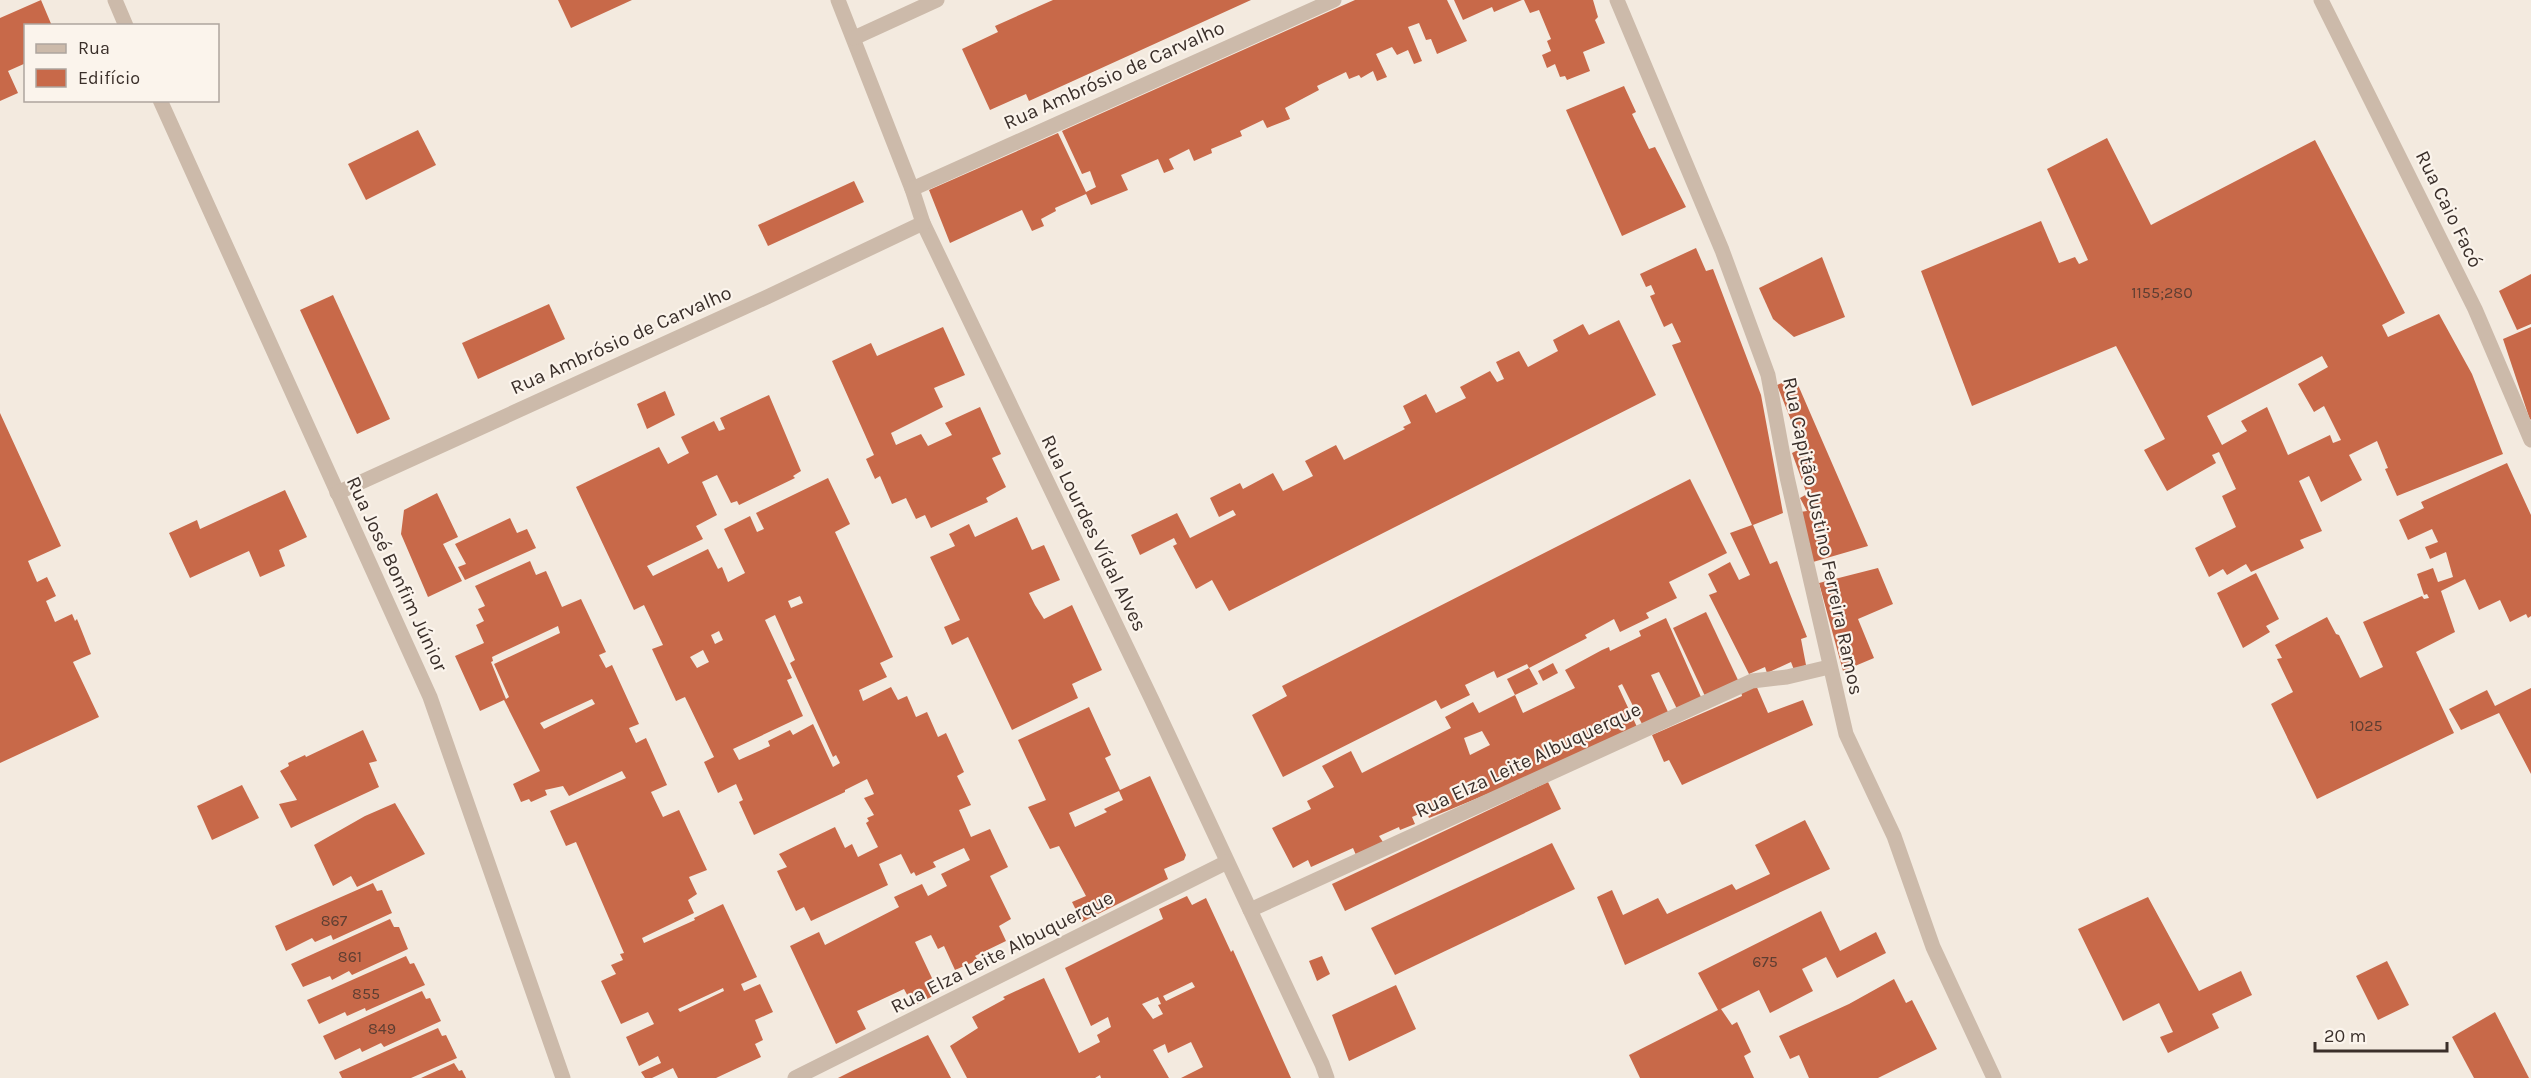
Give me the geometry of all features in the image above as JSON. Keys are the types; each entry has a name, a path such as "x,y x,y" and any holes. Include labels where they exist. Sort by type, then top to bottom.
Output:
{"street":[{"path":"115,0 125,24"},
{"name":"Rua Lourdes Vídal Alves","path":"838,0 912,189 923,223 1250,910 1327,1078"},
{"path":"854,38 937,0"},
{"name":"Rua Ambrósio de Carvalho","path":"912,189 1334,0"},
{"name":"Rua Capitão Justino Ferreira Ramos","path":"1617,0 1722,250 1768,375 1787,477 1846,734 1894,836 1933,947 1994,1078"},
{"name":"Rua Caio Facó","path":"2321,0 2475,309 2531,440"},
{"name":"Rua José Bonfim Júnior","path":"161,102 430,697 563,1078"},
{"name":"Rua Ambrósio de Carvalho","path":"337,493 767,297 923,223"},
{"name":"Rua Elza Leite Albuquerque","path":"1250,910 1752,681 1787,677 1829,667"},
{"name":"Rua Elza Leite Albuquerque","path":"795,1078 1227,862"}],"building":[{"path":"41,0 51,24 24,24 24,64 8,71 18,93 0,101 0,18"},
{"path":"558,0 632,0 571,28"},
{"path":"1053,0 1251,0 1029,101 1026,94 990,110 962,49 998,32 995,26"},
{"path":"1355,0 1447,0 1467,41 1437,54 1431,39 1426,40 1419,23 1408,27 1422,61 1414,64 1408,50 1397,55 1392,47 1376,54 1387,77 1377,81 1373,71 1361,78 1359,75 1349,79 1346,72 1317,86 1319,90 1285,108 1290,119 1267,128 1263,120 1240,131 1242,136 1211,149 1212,153 1194,161 1189,149 1169,159 1174,169 1164,173 1158,159 1121,175 1128,190 1091,205 1086,194 1055,208 1056,211 1041,219 1044,226 1032,231 1022,210 950,243 929,190 1058,133 1086,192 1096,187 1090,171 1082,174 1062,131"},
{"path":"1454,0 1522,0 1494,12 1492,7 1463,20"},
{"path":"1524,0 1593,0 1598,17 1595,20 1605,43 1583,52 1590,71 1567,80 1565,76 1560,77 1555,64 1547,68 1542,55 1551,51 1547,41 1551,39 1539,10 1530,13"},
{"path":"1624,86 1636,112 1632,114 1649,149 1655,147 1686,207 1622,236 1566,110"},
{"path":"418,130 436,165 366,200 348,164"},
{"path":"2107,138 2151,225 2315,140 2405,313 2382,325 2388,337 2439,314 2472,374 2503,454 2397,496 2385,469 2388,468 2377,441 2349,455 2362,480 2321,502 2309,476 2299,481 2322,531 2300,540 2304,548 2251,572 2246,564 2227,575 2223,569 2209,577 2195,548 2236,527 2222,496 2236,489 2219,452 2212,455 2216,463 2167,491 2144,450 2165,439 2116,346 1972,406 1921,271 2041,221 2059,263 2075,257 2079,264 2088,260 2047,169","holes":["2322,356 2328,367 2298,384 2314,412 2324,406 2341,440 2333,443 2330,435 2288,455 2267,407 2241,421 2247,431 2222,445 2207,416"]},
{"path":"854,181 864,202 768,246 758,225"},
{"path":"1696,248 1706,271 1713,269 1761,395 1783,513 1753,525 1770,564 1777,561 1807,637 1801,639 1806,665 1794,670 1791,662 1767,673 1765,667 1749,674 1709,595 1717,592 1708,574 1730,562 1739,580 1750,575 1730,533 1752,525 1672,345 1681,342 1672,323 1664,327 1650,296 1655,294 1651,285 1646,287 1640,274"},
{"path":"1822,257 1845,317 1794,337 1773,319 1759,288"},
{"path":"2531,274 2531,324 2517,330 2499,291"},
{"path":"333,295 390,419 357,434 300,310"},
{"path":"549,304 565,339 478,379 462,343"},
{"path":"1619,320 1656,395 1229,611 1212,580 1196,589 1173,546 1177,544 1174,538 1140,555 1131,535 1177,513 1190,538 1236,515 1233,510 1219,517 1210,498 1240,483 1243,489 1273,473 1283,491 1313,476 1305,461 1336,445 1344,460 1405,429 1403,427 1411,423 1403,406 1426,394 1436,413 1466,398 1460,387 1490,371 1497,382 1504,379 1496,362 1519,351 1528,367 1558,351 1553,340 1583,324 1589,335"},
{"path":"943,327 965,375 934,388 943,407 891,433 896,445 921,434 928,446 952,435 945,423 980,407 1001,454 992,458 1006,487 986,498 988,502 931,528 925,515 916,519 906,498 892,504 880,476 875,479 866,459 874,455 832,361 871,343 877,356"},
{"path":"2531,327 2531,419 2530,420 2503,339"},
{"path":"1795,378 1868,546 1813,562 1800,512 1807,511 1800,498 1807,494 1792,453 1802,448 1777,385"},
{"path":"665,391 675,415 647,429 637,404"},
{"path":"769,395 801,471 793,476 795,478 739,505 737,501 731,503 717,475 702,482 717,515 696,526 703,539 647,566 653,576 708,549 718,569 722,567 728,582 745,573 724,529 750,516 757,532 764,529 756,513 828,478 850,524 835,532 893,657 880,663 887,677 859,690 863,701 891,687 898,700 907,696 916,717 927,712 938,737 946,733 964,772 957,776 971,805 959,810 971,837 990,829 1008,867 990,876 1011,919 999,926 1006,941 975,956 978,960 955,970 944,946 938,949 931,935 915,942 939,993 913,1006 904,989 857,1011 866,1029 836,1044 790,946 819,932 825,945 899,907 894,897 922,884 928,896 947,886 941,874 970,860 964,848 933,862 936,867 916,876 914,872 911,874 901,854 879,864 888,885 811,921 804,907 796,911 777,871 787,867 779,854 835,827 845,848 852,844 858,857 878,847 866,823 869,821 867,818 874,815 864,798 874,794 867,779 845,792 754,835 739,802 743,800 736,784 718,793 704,762 714,757 685,697 676,701 652,649 663,645 644,605 634,610 576,487 659,447 668,464 689,453 681,437 714,421 719,431 725,429 720,418","holes":["800,596 803,603 791,608 788,601","775,615 795,660 790,663 833,757 836,755 840,763 833,767 813,724 793,735 790,730 768,741 770,746 739,760 733,749 803,716 787,680 792,678 765,620","719,631 723,640 715,644 711,635","703,650 709,662 697,668 690,657"]},
{"path":"0,413 61,546 28,561 37,582 47,577 56,596 46,601 55,622 72,614 75,621 77,619 91,654 73,662 99,717 0,763"},
{"path":"2507,463 2531,515 2531,616 2528,618 2526,614 2510,622 2500,600 2479,610 2465,579 2441,591 2455,632 2416,652 2454,733 2317,799 2271,704 2293,692 2277,659 2282,658 2275,645 2327,617 2336,634 2339,635 2360,678 2383,667 2363,622 2422,596 2424,599 2429,598 2427,594 2424,595 2417,574 2433,568 2438,582 2453,577 2446,552 2430,559 2425,547 2438,542 2432,529 2408,540 2399,520 2424,508 2421,502"},
{"path":"1690,479 1727,553 1669,582 1677,598 1646,613 1649,618 1620,632 1614,619 1585,635 1587,638 1529,668 1527,664 1497,678 1494,671 1465,685 1470,695 1441,709 1436,700 1283,777 1252,715 1287,696 1282,686"},
{"path":"285,490 307,537 279,550 285,566 260,577 249,551 190,578 169,533 197,520 200,529"},
{"path":"437,493 458,537 443,544 462,581 428,597 401,534 404,510"},
{"path":"1017,517 1032,550 1044,545 1060,580 1029,593 1035,605 1044,619 1072,605 1102,670 1072,684 1078,698 1012,730 968,637 952,645 944,627 960,620 930,557 955,546 949,534 969,524 975,537"},
{"path":"510,518 517,533 527,529 536,548 465,580 458,567 466,564 455,544"},
{"path":"530,561 536,575 546,571 562,607 581,599 606,652 599,655 606,668 612,665 639,724 629,728 636,743 646,738 667,785 651,792 663,817 679,810 707,870 689,877 697,894 688,900 694,913 642,938 644,943 695,920 694,918 723,904 757,977 741,984 744,991 760,984 773,1012 755,1020 763,1040 755,1044 761,1057 716,1078 678,1078 673,1068 652,1078 645,1078 641,1072 661,1063 658,1056 639,1066 626,1037 654,1024 648,1012 621,1024 601,981 616,974 611,965 623,960 620,954 624,953 576,842 566,846 550,811 626,778 622,771 569,796 563,786 545,790 547,795 531,802 529,799 521,802 513,784 540,771 504,700 480,711 455,656 484,643 476,625 484,621 478,609 485,606 475,586","holes":["558,626 560,633 494,664 509,697 506,699 491,662 492,657","592,699 595,704 544,729 540,723","723,988 724,991 680,1012 678,1009"]},
{"path":"1878,568 1893,604 1858,619 1874,658 1843,671 1819,583"},
{"path":"2256,573 2279,619 2266,626 2270,632 2243,648 2217,593"},
{"path":"1706,612 1738,680 1705,696 1673,628"},
{"path":"1666,618 1701,697 1677,709 1659,672 1651,675 1668,712 1642,724 1622,684 1618,686 1637,727 1548,769 1429,818 1426,811 1412,817 1415,824 1400,830 1399,827 1379,836 1383,842 1356,855 1353,848 1311,867 1308,860 1293,868 1272,828 1311,809 1307,801 1334,787 1322,766 1351,751 1362,773 1451,728 1445,717 1473,702 1479,713 1515,695 1523,713 1575,688 1565,670 1602,650 1609,647 1610,651 1641,636 1639,631","holes":["1482,731 1490,745 1470,755 1464,738"]},
{"path":"1553,663 1558,673 1543,681 1538,671"},
{"path":"1529,668 1538,684 1515,695 1507,679"},
{"path":"1755,683 1768,713 1803,700 1813,725 1682,785 1669,760 1664,762 1652,735 1742,696 1741,691"},
{"path":"2531,688 2531,774 2499,713 2461,730 2449,709 2487,690 2495,706"},
{"path":"1089,707 1111,755 1105,758 1120,790 1150,776 1186,855 1184,860 1164,869 1168,879 1082,922 1072,902 1086,896 1059,846 1050,849 1028,807 1046,800 1018,740","holes":["1119,791 1123,800 1104,809 1107,812 1075,827 1069,813"]},
{"path":"363,730 377,761 369,763 379,787 291,828 279,804 297,800 280,771 289,766 288,763"},
{"path":"1548,782 1561,809 1345,911 1332,884"},
{"path":"242,785 259,818 212,840 197,806"},
{"path":"395,803 425,854 357,887 351,876 333,886 314,845 365,816"},
{"path":"1805,820 1830,869 1625,965 1597,897 1612,890 1623,915 1658,898 1667,914 1732,884 1736,890 1770,874 1755,845"},
{"path":"1552,843 1575,889 1395,975 1371,928"},
{"path":"373,883 377,891 382,890 392,913 333,940 331,935 315,942 312,938 286,951 275,926"},
{"path":"1187,896 1192,905 1206,898 1231,952 1233,950 1291,1078 1181,1078 1203,1067 1191,1042 1168,1053 1165,1044 1153,1050 1169,1078 1101,1078 1100,1075 1095,1078 967,1078 950,1046 978,1028 972,1017 1005,999 1003,997 1044,978 1079,1053 1100,1042 1097,1035 1111,1027 1108,1017 1091,1026 1065,968 1163,919 1159,909","holes":["1192,982 1195,987 1166,1001 1163,996","1158,997 1161,1004 1158,1005 1163,1014 1153,1019 1142,1004"]},
{"path":"2148,897 2199,991 2241,971 2252,995 2212,1014 2219,1028 2168,1053 2160,1037 2173,1032 2159,1003 2123,1021 2078,929"},
{"path":"1821,911 1840,951 1876,932 1886,953 1837,978 1826,957 1802,969 1813,991 1770,1013 1759,990 1721,1009 1732,1025 1737,1022 1751,1052 1744,1056 1754,1078 1640,1078 1629,1055 1718,1010 1698,973"},
{"path":"390,919 394,927 399,927 408,949 352,975 349,971 332,980 330,976 303,987 291,964"},
{"path":"406,956 410,964 414,963 425,985 366,1011 365,1008 347,1016 345,1012 319,1024 307,1000"},
{"path":"1322,956 1330,974 1317,981 1309,961"},
{"path":"2387,961 2409,1005 2378,1020 2356,976"},
{"path":"1894,979 1906,1003 1912,1000 1937,1049 1878,1078 1809,1078 1799,1055 1790,1059 1779,1036 1849,1004"},
{"path":"1396,985 1416,1029 1349,1061 1332,1015"},
{"path":"422,991 426,999 430,998 441,1021 384,1047 381,1043 362,1052 360,1048 335,1060 323,1036"},
{"path":"2495,1012 2529,1078 2474,1078 2452,1037"},
{"path":"438,1028 442,1036 446,1035 457,1058 411,1078 342,1078 339,1072"},
{"path":"928,1035 951,1078 838,1078 854,1070"},
{"path":"454,1063 459,1071 462,1070 466,1078 421,1078"}]}
